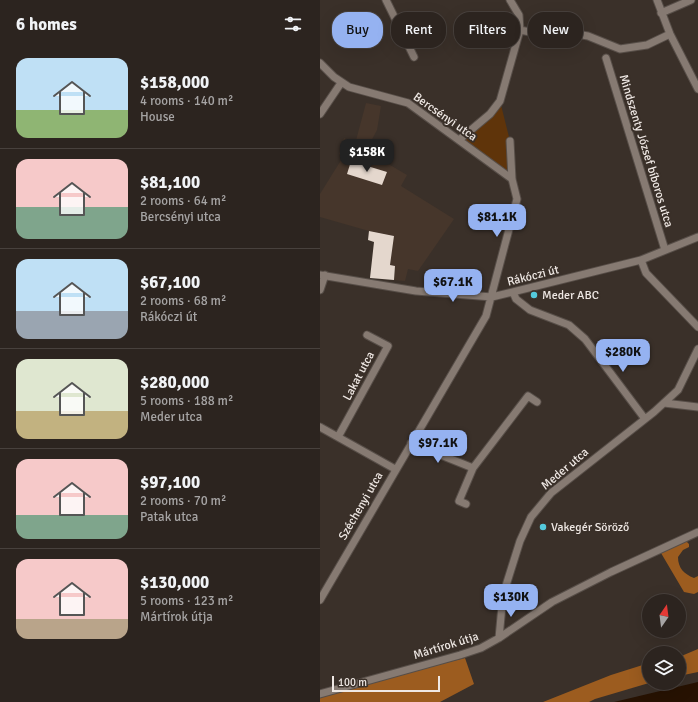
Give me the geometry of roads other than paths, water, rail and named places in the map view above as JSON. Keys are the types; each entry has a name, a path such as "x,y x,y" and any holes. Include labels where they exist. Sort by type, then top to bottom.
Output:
{"street":[{"path":"386,0 414,57"},
{"path":"510,0 517,12"},
{"path":"657,0 670,34 698,89"},
{"path":"661,13 691,0"},
{"path":"520,30 535,33 559,31 588,36 620,49 647,45 670,34"},
{"path":"459,140 490,114 500,101 515,48"},
{"name":"Mindszenty József bíboros utca","path":"606,58 665,250"},
{"name":"Bercsényi utca","path":"320,63 341,83 360,91 408,103 512,178"},
{"path":"320,114 341,83"},
{"path":"492,297 517,199 512,178 510,141"},
{"name":"Rákóczi út","path":"323,275 416,290 492,297 641,260 698,237"},
{"path":"641,260 646,273 698,327"},
{"path":"320,290 323,275"},
{"path":"514,292 516,299 530,310 569,325 585,339 645,418"},
{"name":"Széchenyi utca","path":"320,600 323,589 486,316 492,297"},
{"name":"Lakat utca","path":"338,437 388,346 367,335"},
{"name":"Meder utca","path":"499,638 503,595 520,541 531,517 550,493 664,403 678,390 698,349"},
{"path":"466,504 458,501 473,468 528,396 537,402"},
{"path":"664,403 698,407"},
{"path":"320,427 395,470"},
{"path":"411,443 473,468"},
{"name":"Mártírok útja","path":"320,694 481,648 499,638 552,602 611,572 698,532"}],"place":[{"name":"Meder ABC","path":"534,295"},
{"name":"Vakegér Söröző","path":"543,527"}]}
